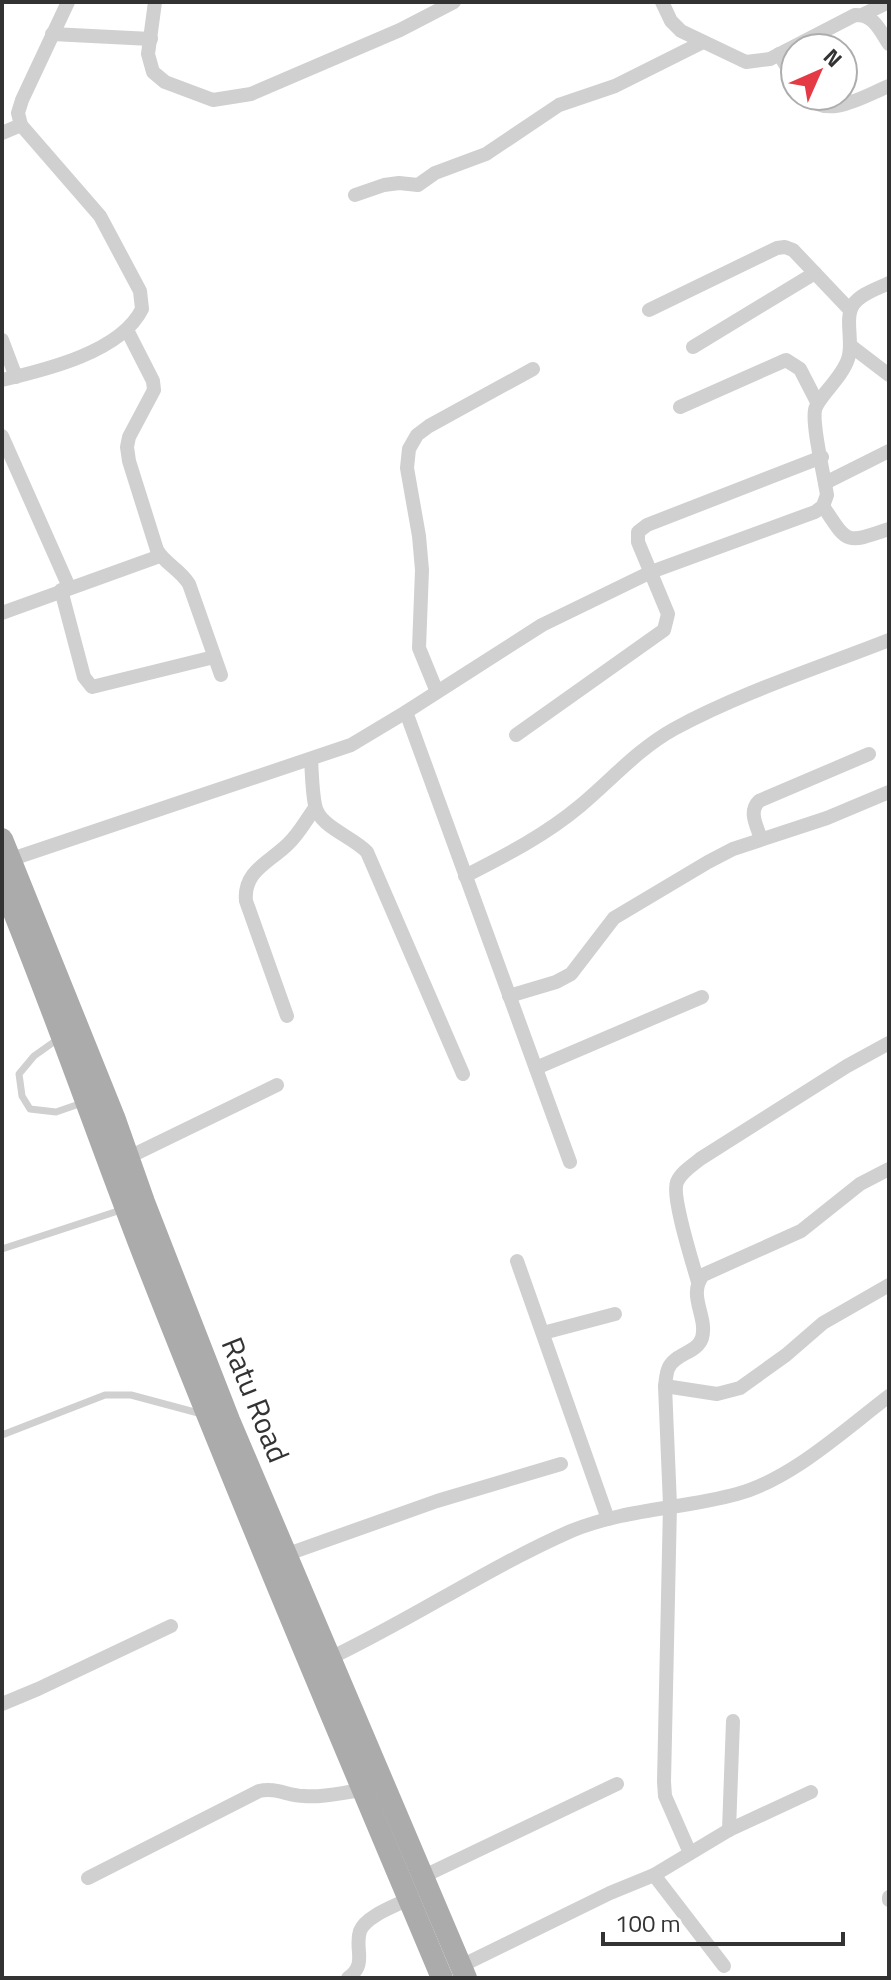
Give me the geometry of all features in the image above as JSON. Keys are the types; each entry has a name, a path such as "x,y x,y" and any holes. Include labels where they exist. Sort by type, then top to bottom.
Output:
{"main road":[{"name":"Ratu Road","path":"5,853 97,1100 126,1208 208,1415 422,1877 456,1974"},
{"name":"Ratu Road","path":"2,883 70,1032"},
{"name":"Ratu Road","path":"97,1100 129,1157 229,1420 285,1555 363,1790 409,1899 456,1974"}],"street":[{"path":"2,340 9,378 59,367 127,330 142,309 140,291 100,216 21,125 18,113 68,2"},
{"path":"155,2 150,65 158,78 213,100 251,94 400,30 454,2"},
{"path":"662,2 671,21 681,31 746,62 770,59 779,54"},
{"path":"822,32 889,2"},
{"path":"864,14 875,22 889,44"},
{"path":"52,34 151,39"},
{"path":"355,195 384,185 418,185 435,173 486,154 559,105 615,86 703,42"},
{"path":"859,98 889,86"},
{"path":"2,133 21,125"},
{"path":"649,310 777,248 785,247 793,250 850,310"},
{"path":"693,347 815,273"},
{"path":"817,402 836,383 849,358 850,310 857,300 889,283"},
{"path":"127,330 153,381 152,395 129,437 129,461 160,556 183,573 189,584 221,675"},
{"path":"851,346 889,375"},
{"path":"5,853 351,745 542,625 651,572 807,517 823,506 827,495 815,422 817,402 794,362 778,361 680,407"},
{"path":"437,692 419,648 422,570 407,468 409,449 417,435 429,426 533,369"},
{"path":"2,436 65,589 84,677 92,687 214,657"},
{"path":"825,483 889,451"},
{"path":"516,735 664,630 668,614 637,535 647,525 822,457"},
{"path":"823,506 841,534 848,539 858,540 889,529"},
{"path":"2,613 160,556"},
{"path":"465,876 533,841 581,805 630,759 673,730 722,706 889,640"},
{"path":"406,712 570,1162"},
{"path":"761,839 753,815 759,801 869,754"},
{"path":"311,759 315,808 326,823 350,837 367,852 463,1074"},
{"path":"509,996 556,982 571,974 614,918 708,862 889,792"},
{"path":"287,1016 244,889 249,879 289,843 315,808"},
{"path":"536,1068 702,997"},
{"path":"690,1853 665,1796 664,1782 670,1505 665,1386 668,1368 674,1360 696,1347 703,1332 696,1294 698,1282 676,1198 676,1183 700,1159 889,1043"},
{"path":"129,1157 277,1085"},
{"path":"698,1282 712,1270 801,1231 860,1184 889,1169"},
{"path":"517,1261 608,1519"},
{"path":"665,1386 717,1394 740,1388 823,1323 889,1285"},
{"path":"543,1333 615,1314"},
{"path":"321,1663 487,1572 572,1531 670,1505 736,1494 763,1484 832,1442 889,1396"},
{"path":"285,1555 437,1501 561,1464"},
{"path":"2,1704 171,1626"},
{"path":"729,1830 733,1721"},
{"path":"422,1877 617,1784"},
{"path":"88,1878 259,1791 270,1788 311,1796 363,1790"},
{"path":"456,1974 610,1893 654,1875 729,1830 811,1792"},
{"path":"654,1875 724,1966"},
{"path":"348,1978 355,1973 361,1959 359,1933 362,1928 369,1920 409,1899"}],"lane":[{"path":"70,1032 34,1056 19,1074 22,1096 30,1109 56,1112 97,1100"},
{"path":"2,1249 126,1208"},
{"path":"2,1435 105,1395 154,1400 208,1415"}]}
